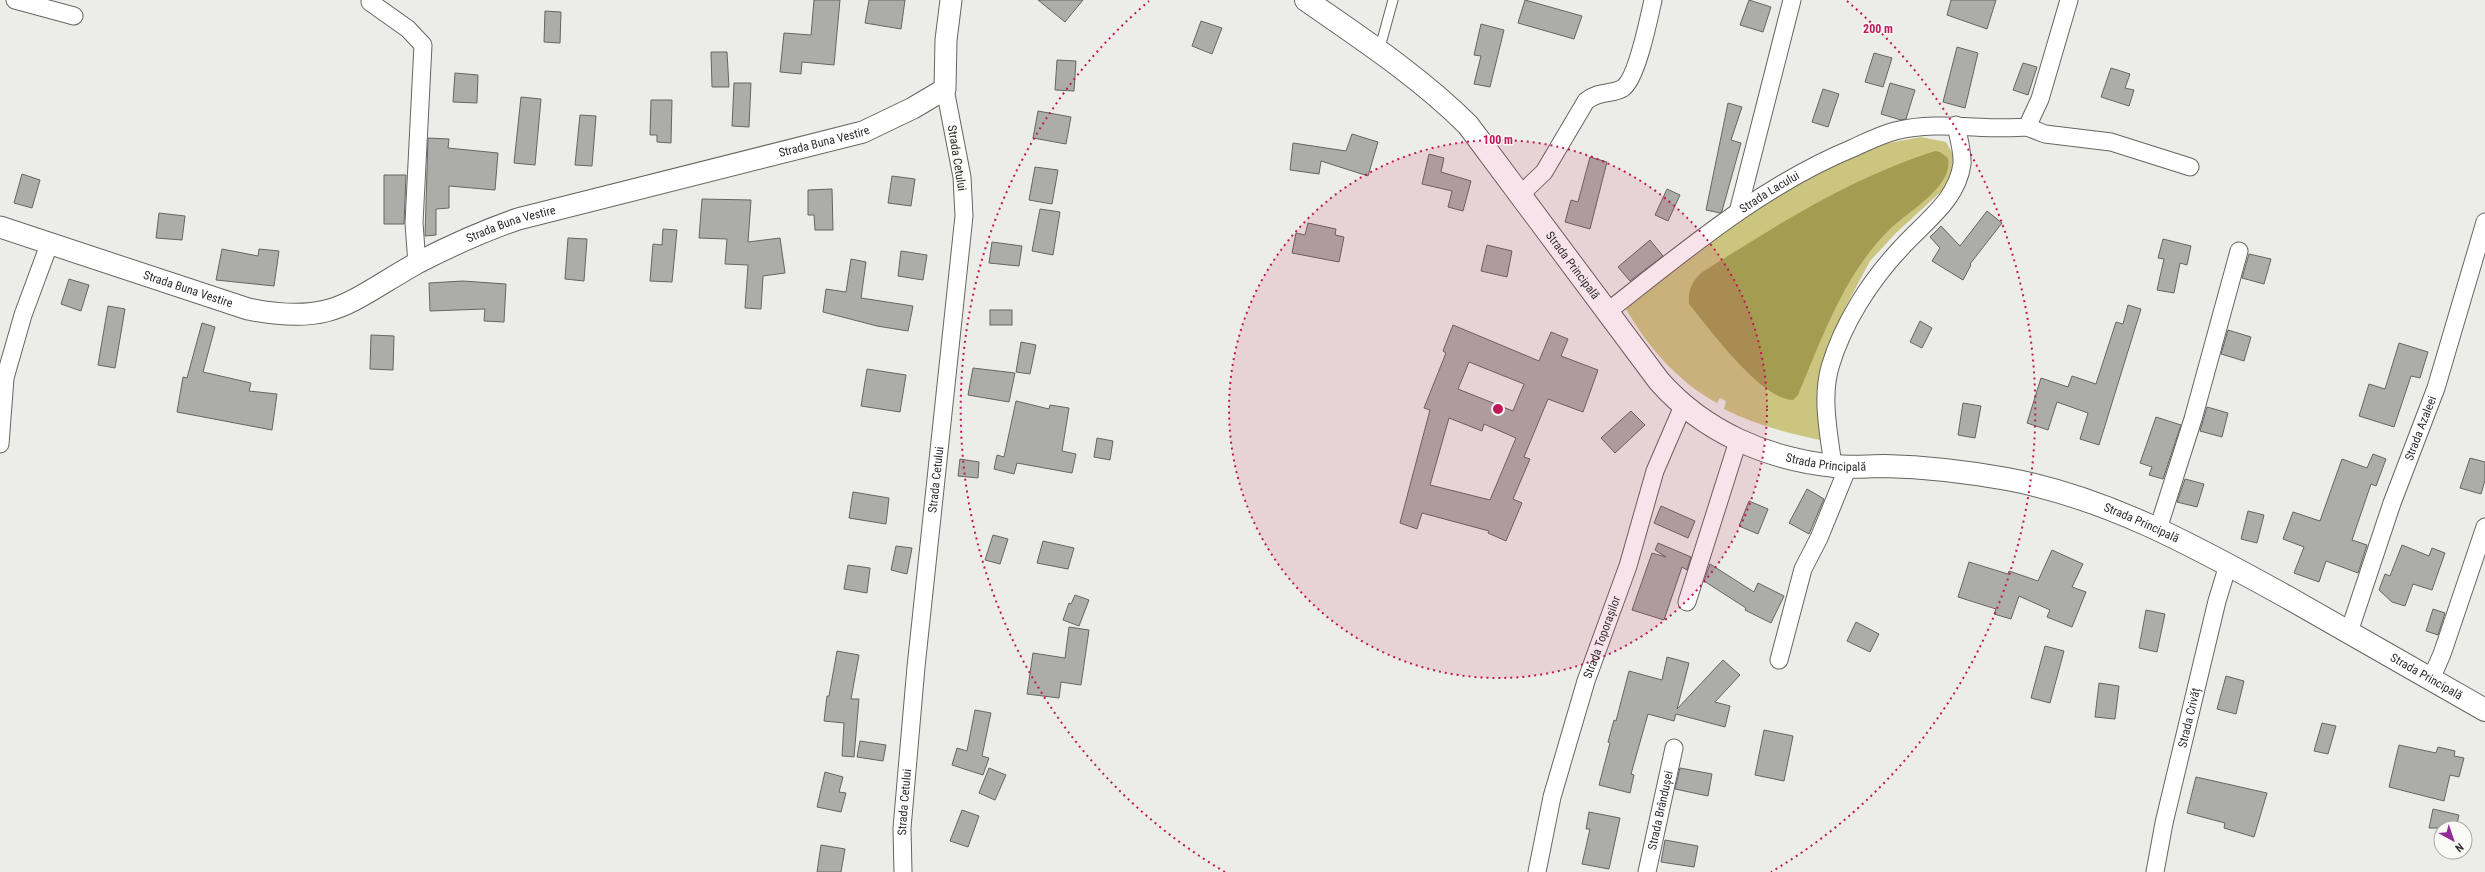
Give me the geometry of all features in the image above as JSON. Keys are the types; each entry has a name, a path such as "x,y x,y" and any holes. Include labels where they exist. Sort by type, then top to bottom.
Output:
{"main road":[{"name":"Strada Principală","path":"1306,0 1448,104 1468,125 1521,194 1659,381 1683,406 1721,432 1738,441 1770,452 1840,467 1908,467 2006,479 2097,504 2158,529 2228,565 2485,710"}],"street":[{"path":"15,0 74,16"},
{"path":"945,89 946,40 951,0"},
{"path":"1521,194 1544,172 1586,101 1595,94 1617,91 1630,80 1653,0"},
{"path":"1738,212 1792,0"},
{"path":"2069,0 2040,99 2027,127 2045,134 2110,142 2190,167"},
{"path":"370,2 408,29 423,45 414,223 417,264"},
{"name":"Strada Buna Vestire","path":"0,227 50,242 248,309 277,315 312,315 335,310 354,302 417,264 476,234 518,219 863,132 913,108 945,89"},
{"name":"Strada Cetului","path":"903,872 902,828 916,666 964,216 962,177 945,89"},
{"path":"1779,660 1803,569 1819,538 1840,467 1826,401 1830,368 1846,329 1871,283 1901,248 1943,206 1956,183 1962,162 1956,125"},
{"name":"Strada Lacului","path":"1607,312 1738,212 1776,186 1802,172 1874,139 1895,131 1956,125 1989,128 2027,127"},
{"name":"Strada Azaleei","path":"2349,632 2392,503 2436,388 2485,222"},
{"path":"0,444 5,378 23,315 50,242"},
{"path":"2158,529 2192,419 2240,251"},
{"name":"Strada Toporașilor","path":"1537,872 1552,797 1586,681 1628,566 1655,471 1683,406"},
{"path":"1687,602 1738,441"},
{"path":"2431,679 2442,654 2485,527"},
{"name":"Strada Crivăț","path":"2155,872 2164,823 2211,624 2228,565"},
{"name":"Strada Brândușei","path":"1647,872 1674,748"}],"lane":[{"path":"1379,52 1393,0"}],"shaded area":[{"path":"1921,137 1946,142 1955,158 1948,185 1896,233 1870,261 1846,306 1832,337 1824,370 1825,441 1773,428 1748,420 1724,409 1726,401 1720,398 1717,403 1676,374 1644,337 1626,309 1641,292 1756,209 1805,179 1878,145"},
{"path":"1935,151 1940,152 1948,158 1948,169 1944,179 1937,189 1888,231 1872,248 1859,267 1825,330 1798,395 1793,400 1780,397 1766,388 1736,361 1689,304 1691,287 1695,280 1701,273 1814,204 1873,175"}],"building":[{"path":"814,0 840,0 834,65 802,62 801,74 780,72 784,33 811,35"},
{"path":"869,0 905,0 901,29 865,23"},
{"path":"1038,0 1083,0 1065,22"},
{"path":"1525,0 1582,16 1574,39 1518,23"},
{"path":"1749,0 1771,7 1763,32 1740,25"},
{"path":"1951,0 1996,0 1987,29 1947,15"},
{"path":"545,11 561,12 560,43 544,42"},
{"path":"1201,21 1222,28 1212,54 1192,46"},
{"path":"1481,24 1504,30 1490,87 1474,84 1481,56 1474,55"},
{"path":"1957,47 1978,53 1965,108 1943,102"},
{"path":"711,52 727,52 729,87 712,87"},
{"path":"1874,53 1892,58 1883,87 1865,82"},
{"path":"1057,60 1076,61 1074,91 1055,90"},
{"path":"2023,63 2037,67 2028,95 2013,90"},
{"path":"2111,68 2130,74 2125,88 2134,90 2129,106 2101,97"},
{"path":"455,73 478,75 477,103 453,102"},
{"path":"734,83 751,83 749,127 732,126"},
{"path":"1890,83 1915,90 1906,119 1901,120 1881,114"},
{"path":"1823,89 1839,94 1828,127 1812,122"},
{"path":"521,97 541,99 535,165 514,163"},
{"path":"651,100 672,100 671,143 657,142 657,135 650,135"},
{"path":"1728,103 1742,107 1731,140 1741,143 1722,211 1720,213 1706,210"},
{"path":"1038,111 1071,117 1066,144 1033,138"},
{"path":"580,115 596,116 592,166 575,165"},
{"path":"1352,134 1378,142 1368,176 1321,161 1319,174 1290,170 1293,143 1346,151"},
{"path":"428,138 449,139 448,148 498,153 495,190 449,186 449,208 436,209 436,235 425,236"},
{"path":"1429,154 1444,158 1441,172 1471,181 1463,211 1448,207 1452,191 1422,184"},
{"path":"1590,157 1607,162 1590,229 1565,222 1571,200 1578,202"},
{"path":"1035,167 1058,170 1052,204 1029,200"},
{"path":"22,174 40,180 32,208 14,203"},
{"path":"384,175 406,175 404,224 384,224"},
{"path":"892,176 915,179 911,206 888,203"},
{"path":"832,189 833,230 815,230 814,215 808,215 808,190"},
{"path":"1667,189 1680,195 1668,221 1655,215"},
{"path":"702,199 751,200 748,242 780,238 785,273 763,276 761,309 745,308 748,265 725,264 727,239 699,238"},
{"path":"1040,209 1060,212 1053,255 1032,251"},
{"path":"1987,211 2002,223 1970,264 1971,265 1963,280 1932,261 1940,248 1930,237 1941,226 1960,246"},
{"path":"159,213 185,216 182,240 156,238"},
{"path":"1308,223 1336,229 1335,235 1344,237 1339,262 1292,253 1296,233 1305,235"},
{"path":"663,229 677,230 672,282 650,281 653,244 662,245"},
{"path":"568,238 587,239 584,281 565,279"},
{"path":"2163,239 2191,246 2187,265 2180,263 2174,293 2157,290 2164,259 2158,258"},
{"path":"1650,240 1663,256 1630,281 1618,267"},
{"path":"992,242 1022,246 1019,266 989,263"},
{"path":"1487,245 1512,251 1507,277 1481,271"},
{"path":"222,249 258,256 259,249 279,251 274,286 216,280"},
{"path":"901,251 927,255 923,280 898,276"},
{"path":"2249,254 2271,259 2264,284 2242,278"},
{"path":"851,259 866,262 861,298 913,306 908,331 877,326 823,312 826,289 846,292"},
{"path":"69,279 89,285 81,311 61,304"},
{"path":"463,281 506,284 504,322 484,321 485,309 430,311 429,283"},
{"path":"2128,305 2141,309 2099,445 2080,439 2088,413 2057,402 2048,430 2027,423 2041,378 2068,387 2072,376 2096,384 2116,322 2123,324"},
{"path":"108,306 125,309 115,368 98,365"},
{"path":"990,310 1012,310 1012,325 990,325"},
{"path":"1920,321 1932,328 1922,348 1910,342"},
{"path":"202,323 215,327 203,372 251,383 249,391 277,394 272,430 177,412 183,377 187,378"},
{"path":"1453,325 1539,361 1551,332 1568,339 1561,356 1598,370 1583,412 1548,399 1524,457 1530,459 1513,499 1522,503 1506,541 1488,533 1489,531 1422,513 1417,529 1400,523 1430,410 1424,408 1446,353 1443,351","holes":["1469,362 1524,384 1513,411 1458,389","1449,418 1482,431 1484,424 1516,438 1490,500 1430,485"]},
{"path":"2228,330 2251,337 2244,361 2221,354"},
{"path":"371,335 394,336 393,370 370,369"},
{"path":"1021,342 1036,345 1030,374 1016,372"},
{"path":"2399,343 2428,352 2420,378 2411,376 2394,427 2359,416 2369,384 2385,389"},
{"path":"973,368 1015,373 1009,402 968,395"},
{"path":"867,369 906,375 900,412 861,406"},
{"path":"1016,401 1049,409 1050,405 1069,408 1062,451 1076,454 1072,473 1017,463 1014,474 994,469 997,455 1004,457"},
{"path":"1963,403 1981,406 1975,438 1958,435"},
{"path":"2207,407 2228,413 2222,437 2200,431"},
{"path":"1631,411 1645,425 1615,453 1601,438"},
{"path":"2156,417 2181,425 2163,479 2149,475 2152,467 2140,463"},
{"path":"1097,438 1113,441 1110,460 1094,457"},
{"path":"2373,454 2386,459 2376,486 2371,484 2352,540 2367,545 2358,573 2326,561 2319,582 2294,573 2304,547 2283,539 2293,512 2320,521 2342,459 2367,468"},
{"path":"2470,458 2485,462 2485,480 2481,494 2460,488"},
{"path":"960,459 979,462 978,478 958,476"},
{"path":"2185,479 2204,484 2197,507 2177,502"},
{"path":"1807,489 1824,499 1809,534 1789,523"},
{"path":"853,492 889,498 886,524 849,518"},
{"path":"1749,501 1768,509 1758,534 1739,526"},
{"path":"1661,506 1695,521 1688,538 1654,523"},
{"path":"2248,511 2264,515 2257,543 2241,539"},
{"path":"993,535 1008,539 1000,564 985,560"},
{"path":"1043,541 1074,548 1068,569 1037,563"},
{"path":"1658,543 1691,557 1687,570 1682,567 1664,620 1632,610 1652,553 1666,557 1655,550"},
{"path":"2402,545 2429,556 2432,548 2445,553 2432,590 2413,584 2405,606 2392,602 2379,590 2385,574 2390,576"},
{"path":"896,546 912,548 907,574 891,570"},
{"path":"2052,550 2083,564 2072,587 2086,592 2072,627 2047,617 2050,610 2019,596 2011,619 1994,614 1996,609 1958,597 1969,562 2008,574 2009,571 2038,581"},
{"path":"1710,564 1754,592 1758,583 1784,596 1771,623 1745,610 1746,608 1704,581"},
{"path":"848,565 870,568 867,593 844,589"},
{"path":"1075,595 1089,600 1079,626 1063,620 1069,603 1071,604"},
{"path":"2433,609 2445,613 2438,635 2426,631"},
{"path":"2146,610 2165,614 2157,652 2139,648"},
{"path":"1856,622 1879,634 1870,652 1847,641"},
{"path":"1069,627 1089,630 1081,685 1061,682 1059,698 1027,694 1033,653 1065,658"},
{"path":"2045,646 2064,651 2050,703 2031,698"},
{"path":"837,651 859,655 851,699 859,699 854,757 842,756 844,723 824,721 827,696 829,696"},
{"path":"1667,657 1689,663 1677,709 1723,660 1740,675 1715,702 1730,706 1725,727 1676,714 1674,721 1648,714 1631,774 1634,775 1630,793 1599,785 1610,743 1608,742 1614,720 1616,721 1629,671 1662,680"},
{"path":"2226,676 2244,681 2236,714 2217,709"},
{"path":"2099,683 2119,686 2115,719 2095,717"},
{"path":"975,710 991,713 982,756 989,758 983,775 952,765 957,748 967,751"},
{"path":"2322,723 2336,726 2328,754 2314,751"},
{"path":"1764,730 1793,736 1784,781 1755,775"},
{"path":"860,741 886,745 883,761 857,757"},
{"path":"2399,745 2436,753 2438,747 2455,751 2454,756 2464,758 2459,777 2450,775 2444,801 2389,787"},
{"path":"989,768 1006,775 995,800 979,793"},
{"path":"1680,768 1712,774 1708,796 1675,789"},
{"path":"825,772 843,777 839,792 846,793 841,812 817,807"},
{"path":"2196,777 2267,793 2254,837 2224,828 2225,823 2187,813"},
{"path":"2433,809 2459,815 2458,820 2433,820 2433,828 2429,828"},
{"path":"962,810 979,816 968,847 950,841"},
{"path":"1589,812 1620,818 1609,869 1582,864 1590,829 1586,829"},
{"path":"1665,840 1698,846 1694,867 1661,862"},
{"path":"821,845 845,849 841,872 817,872"}]}
